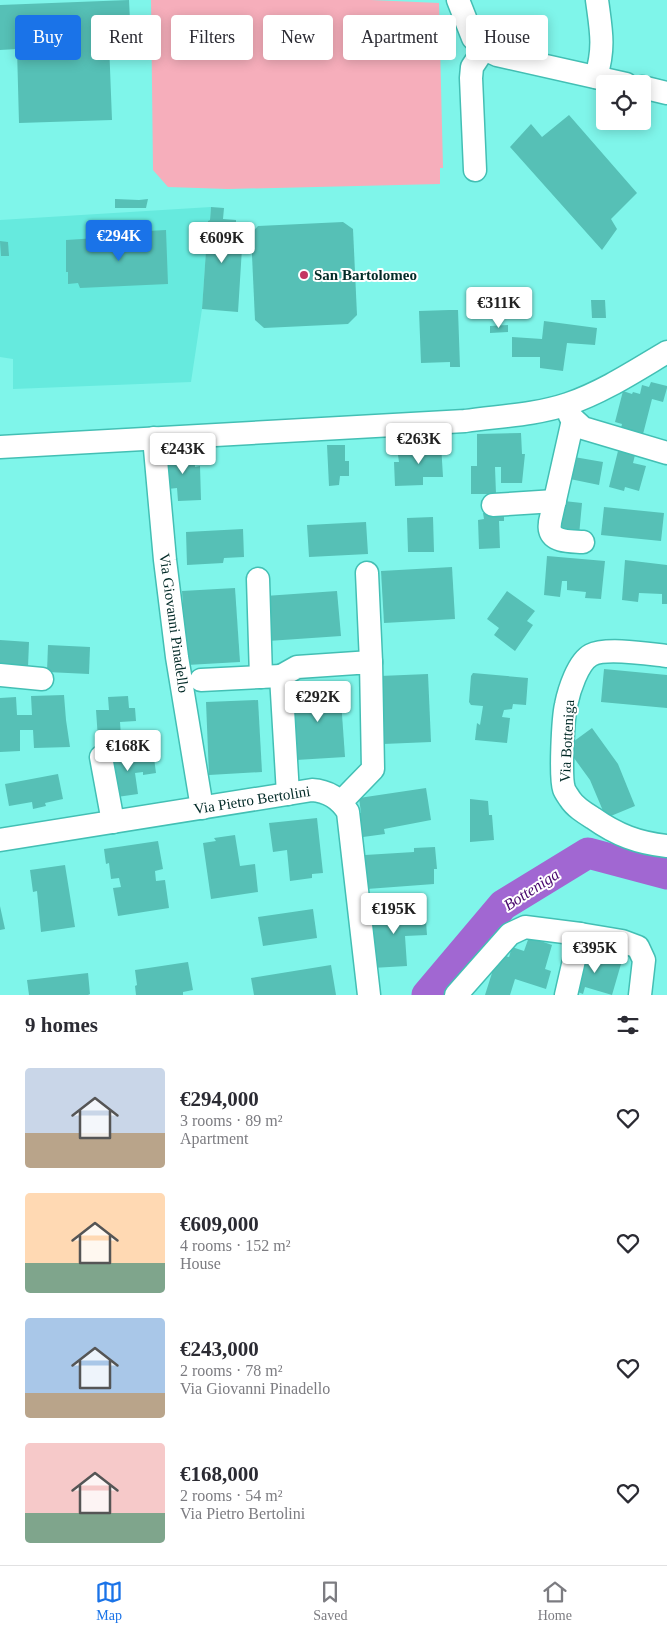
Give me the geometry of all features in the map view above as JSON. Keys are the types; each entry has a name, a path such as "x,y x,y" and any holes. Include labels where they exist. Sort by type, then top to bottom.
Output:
{"street":[{"path":"458,0 466,20"},
{"path":"597,75 602,46 598,0"},
{"path":"475,170 471,78 472,67 477,60"},
{"path":"520,60 596,77"},
{"path":"651,89 667,93"},
{"path":"584,542 559,539 553,536 550,530 569,412 583,398 667,352"},
{"path":"0,448 465,421 524,413 569,412"},
{"path":"569,412 583,428 667,453"},
{"name":"Via Giovanni Pinadello","path":"154,438 165,560 177,657 202,808"},
{"path":"493,505 555,501"},
{"path":"367,573 373,769 341,802 348,812 350,821 369,995"},
{"path":"258,579 288,794"},
{"name":"Via Botteniga","path":"667,656 604,651 591,655 583,662 576,675 566,706 562,774 564,788 571,800 584,813 618,834 667,846"},
{"path":"201,680 271,676 297,667 371,662"},
{"path":"0,675 42,679"},
{"path":"101,757 114,822"},
{"name":"Via Pietro Bertolini","path":"0,840 318,790 330,794 341,802"},
{"path":"456,995 510,934 526,927 622,941 638,947 644,960 640,995"},
{"path":"566,995 580,934"}],"shaded area":[{"path":"151,0 371,0 439,3 439,15 343,15 343,60 440,60 443,168 440,168 440,184 228,189 168,187 153,170 152,60 161,60 161,15 151,15"},
{"path":"211,207 210,220 208,222 202,309 191,382 13,389 13,359 0,357 0,220"}],"building":[{"path":"129,0 130,15 91,15 91,60 110,60 112,120 19,123 17,60 81,60 81,15 15,15 15,49 0,50 0,5"},
{"path":"569,115 637,193 611,219 617,229 602,250 510,147 531,124 542,137"},
{"path":"115,199 148,199 146,208 115,208"},
{"path":"211,207 224,208 223,219 236,220 236,230 243,232 238,312 202,309 208,221 210,220"},
{"name":"San Bartolomeo","path":"343,222 353,229 357,315 348,324 264,328 255,320 251,234 258,226"},
{"path":"166,230 168,284 80,288 78,283 68,284 66,240 97,238 97,248 128,246 128,232"},
{"path":"0,241 8,242 9,256 1,256"},
{"path":"591,300 605,300 606,318 592,318"},
{"path":"458,310 460,367 450,367 450,362 421,363 419,311"},
{"path":"544,321 597,328 595,345 567,343 563,371 540,368 540,357 512,357 512,337 542,339"},
{"path":"508,325 508,332 490,333 490,326"},
{"path":"651,382 667,386 667,388 663,402 652,399 642,438 620,432 622,424 615,422 623,391 640,394 642,385 649,387"},
{"path":"521,433 522,454 525,454 522,483 501,483 501,467 495,467 496,494 471,494 471,466 477,466 477,434"},
{"path":"441,444 443,477 423,477 423,485 395,486 394,462 399,462 398,455 407,454 407,445"},
{"path":"327,445 345,445 345,461 349,461 349,476 340,476 339,485 329,486"},
{"path":"194,451 195,467 200,466 201,500 178,501 177,488 168,489 161,453"},
{"path":"618,451 635,455 633,463 646,466 639,491 625,487 624,491 609,487"},
{"path":"574,457 603,462 599,485 570,479"},
{"path":"564,501 582,503 579,535 561,533"},
{"path":"604,507 664,513 661,541 601,535"},
{"path":"504,512 504,521 499,521 500,548 479,549 478,520 484,519 483,513"},
{"path":"433,517 434,552 408,552 407,518"},
{"path":"366,522 368,554 309,557 307,525"},
{"path":"243,529 244,557 224,558 223,563 187,565 186,532"},
{"path":"547,556 605,561 601,599 585,598 586,592 567,590 567,581 562,581 560,597 544,595"},
{"path":"625,560 667,565 667,604 662,604 662,594 639,593 638,602 622,600"},
{"path":"452,567 455,619 384,623 381,571"},
{"path":"235,588 240,662 187,665 182,591"},
{"path":"337,591 341,636 268,641 265,596"},
{"path":"507,591 535,611 527,621 533,625 515,651 494,635 499,628 487,619"},
{"path":"0,640 29,642 28,667 0,665"},
{"path":"48,645 90,647 89,674 47,672"},
{"path":"604,669 667,675 667,708 601,702"},
{"path":"473,673 528,678 526,705 513,704 512,709 504,710 502,717 510,718 507,743 475,740 477,723 480,725 483,706 471,705 469,702 471,676"},
{"path":"428,674 431,742 383,744 380,676"},
{"path":"340,686 345,757 296,760 291,689"},
{"path":"64,695 70,747 34,748 33,730 20,730 20,751 0,752 0,698 16,697 17,715 32,715 31,696"},
{"path":"128,696 129,708 135,708 136,721 120,722 121,737 98,739 96,710 109,710 108,697"},
{"path":"258,700 262,772 209,775 206,702"},
{"path":"592,728 618,764 635,806 606,818 590,780 566,747"},
{"path":"153,750 156,773 143,775 143,772 135,773 138,794 110,798 104,758"},
{"path":"58,774 63,799 45,803 46,806 33,809 32,802 9,806 5,784"},
{"path":"426,788 431,820 384,829 385,834 363,837 358,813 361,813 359,798"},
{"path":"470,799 488,801 489,815 492,815 494,840 470,842"},
{"path":"317,818 323,873 312,874 312,878 290,881 287,850 273,852 269,823"},
{"path":"235,835 240,866 255,864 258,892 211,899 203,843 216,841 214,838"},
{"path":"158,841 163,869 155,871 156,881 165,880 169,908 118,916 113,888 121,887 119,878 111,879 109,863 106,864 104,849"},
{"path":"435,847 437,869 434,869 434,884 367,889 365,855 414,852 414,848"},
{"path":"65,865 75,927 41,932 37,891 33,892 30,870"},
{"path":"0,906 5,929 0,930"},
{"path":"399,907 425,907 427,935 405,936 407,966 372,968 368,913 399,911"},
{"path":"313,909 317,938 263,946 258,917"},
{"path":"529,937 552,945 545,969 551,971 546,989 515,979 510,995 485,995 498,954 509,957 512,947 524,951"},
{"path":"578,951 621,964 612,995 585,987 583,994 573,990"},
{"path":"188,962 193,990 183,992 183,995 136,995 135,970"},
{"path":"331,965 336,995 254,995 251,978"},
{"path":"88,973 90,994 88,995 29,995 27,980"}],"waterway":[{"name":"Botteniga","path":"427,995 503,905 588,853 667,874"}],"place":[{"name":"San Bartolomeo","path":"304,275"}]}
